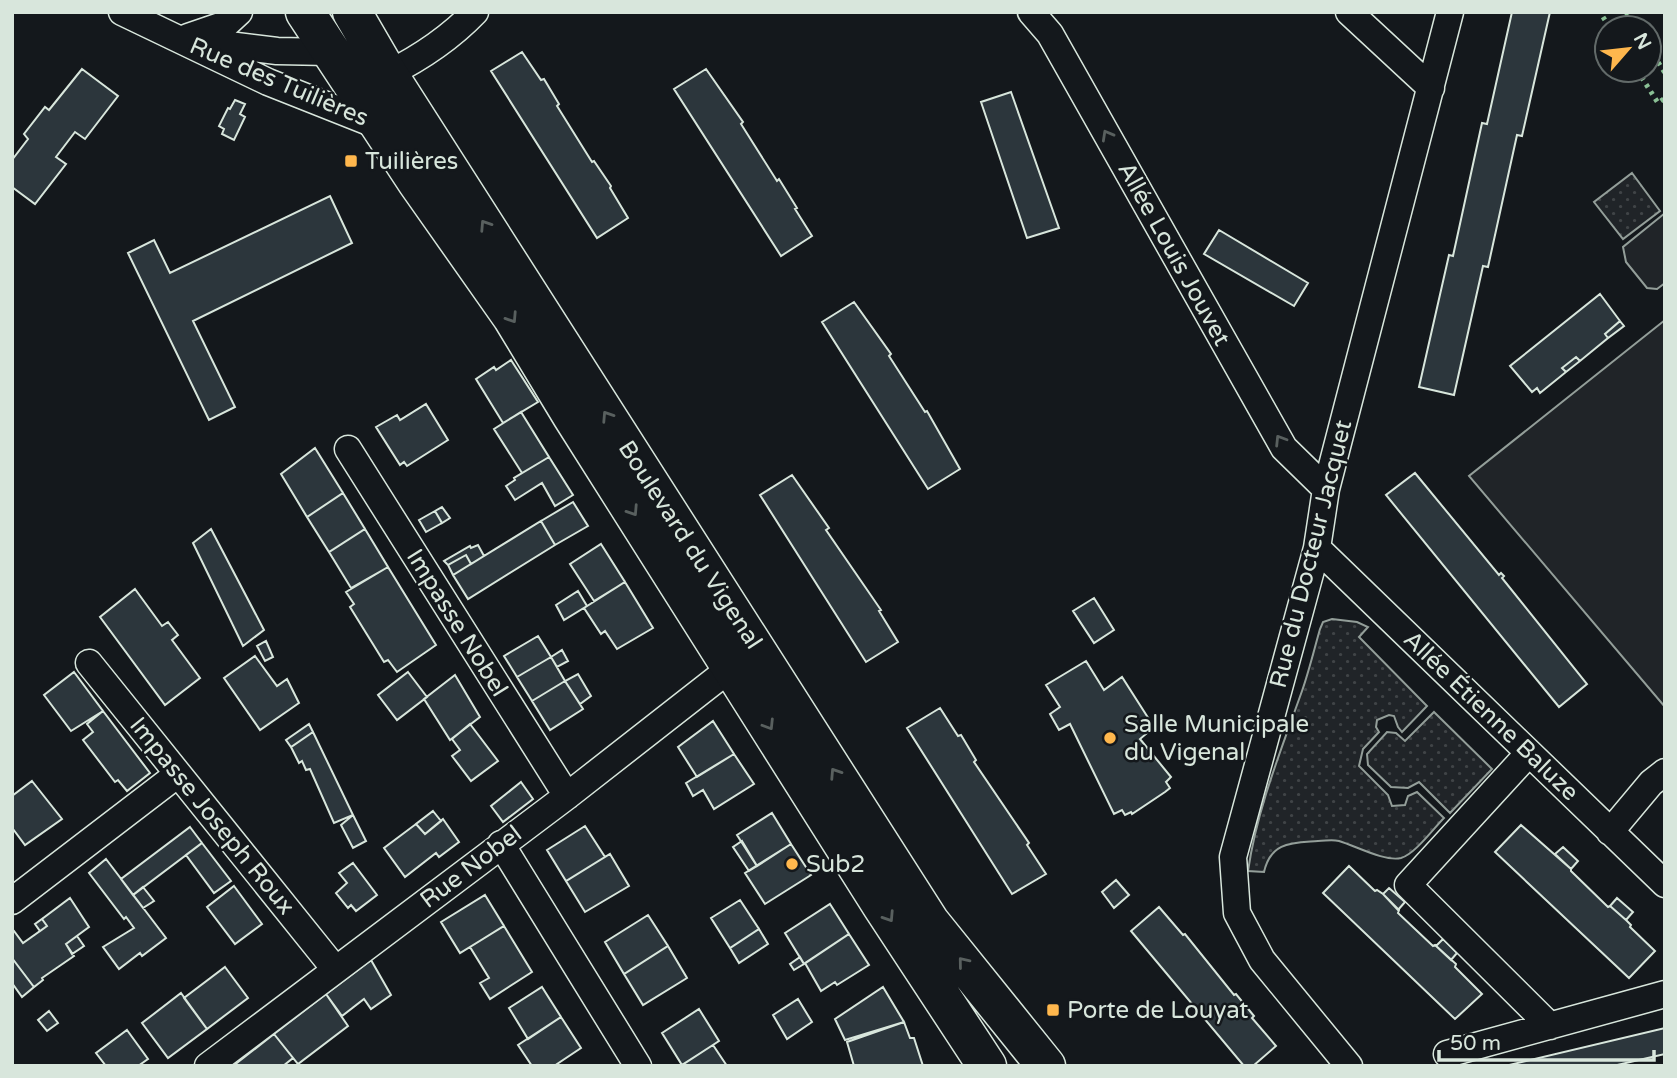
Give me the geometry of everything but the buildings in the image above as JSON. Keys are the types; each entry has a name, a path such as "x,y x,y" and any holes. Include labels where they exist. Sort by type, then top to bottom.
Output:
{"main road":[{"name":"Boulevard du Vigenal","path":"305,12 379,125 512,317 882,905 987,1066"},
{"name":"Boulevard du Vigenal","path":"352,12 388,74 930,922 1046,1066"}],"street":[{"name":"Rue des Tuilières","path":"122,12 268,82 379,125"},
{"name":"Rue des Tuilières","path":"180,39 226,24 239,12"},
{"path":"388,74 425,54 461,27 475,12"},
{"name":"Allée Louis Jouvet","path":"1031,12 1049,34 1284,448 1326,489"},
{"path":"1349,12 1431,88"},
{"name":"Rue du Docteur Jacquet","path":"1349,1066 1262,960 1237,913 1233,857 1317,548 1326,489 1450,12"},
{"name":"Rue des Tuilières","path":"180,39 277,51 330,52 388,74"},
{"name":"Impasse Nobel","path":"348,449 567,796"},
{"name":"Allée Étienne Baluze","path":"1317,548 1665,884"},
{"name":"Impasse Joseph Roux","path":"89,663 335,970"},
{"name":"Rue Nobel","path":"208,1066 567,796 732,667"},
{"path":"1529,753 1408,885 1550,1026"},
{"path":"1610,832 1651,783 1665,772"},
{"path":"12,901 178,774"},
{"path":"501,845 638,1066"},
{"path":"1447,1054 1665,993"}],"shaded area":[{"path":"1632,173 1660,211 1623,239 1594,202"},
{"path":"1665,213 1665,283 1657,289 1647,288 1626,262 1623,247"},
{"path":"1665,320 1665,707 1469,476"},
{"path":"1332,619 1357,622 1368,627 1359,637 1427,706 1402,732 1394,716 1389,715 1377,720 1376,727 1379,732 1363,749 1359,766 1388,795 1392,806 1405,805 1408,796 1417,792 1444,818 1418,846 1401,858 1379,856 1336,840 1300,842 1284,846 1272,854 1264,872 1248,871 1264,802 1305,683 1320,629 1323,622"},
{"path":"1434,712 1492,769 1450,813 1419,782 1408,788 1391,787 1368,765 1367,754 1387,732 1396,733 1405,741"}],"hedge":[{"path":"1646,84 1658,103 1665,98"}],"place":[{"name":"Tuilières","path":"351,161"},
{"name":"Salle Municipale du Vigenal","path":"1110,738"},
{"name":"Sub2","path":"792,864"},
{"name":"Porte de Louyat","path":"1053,1010"}]}
